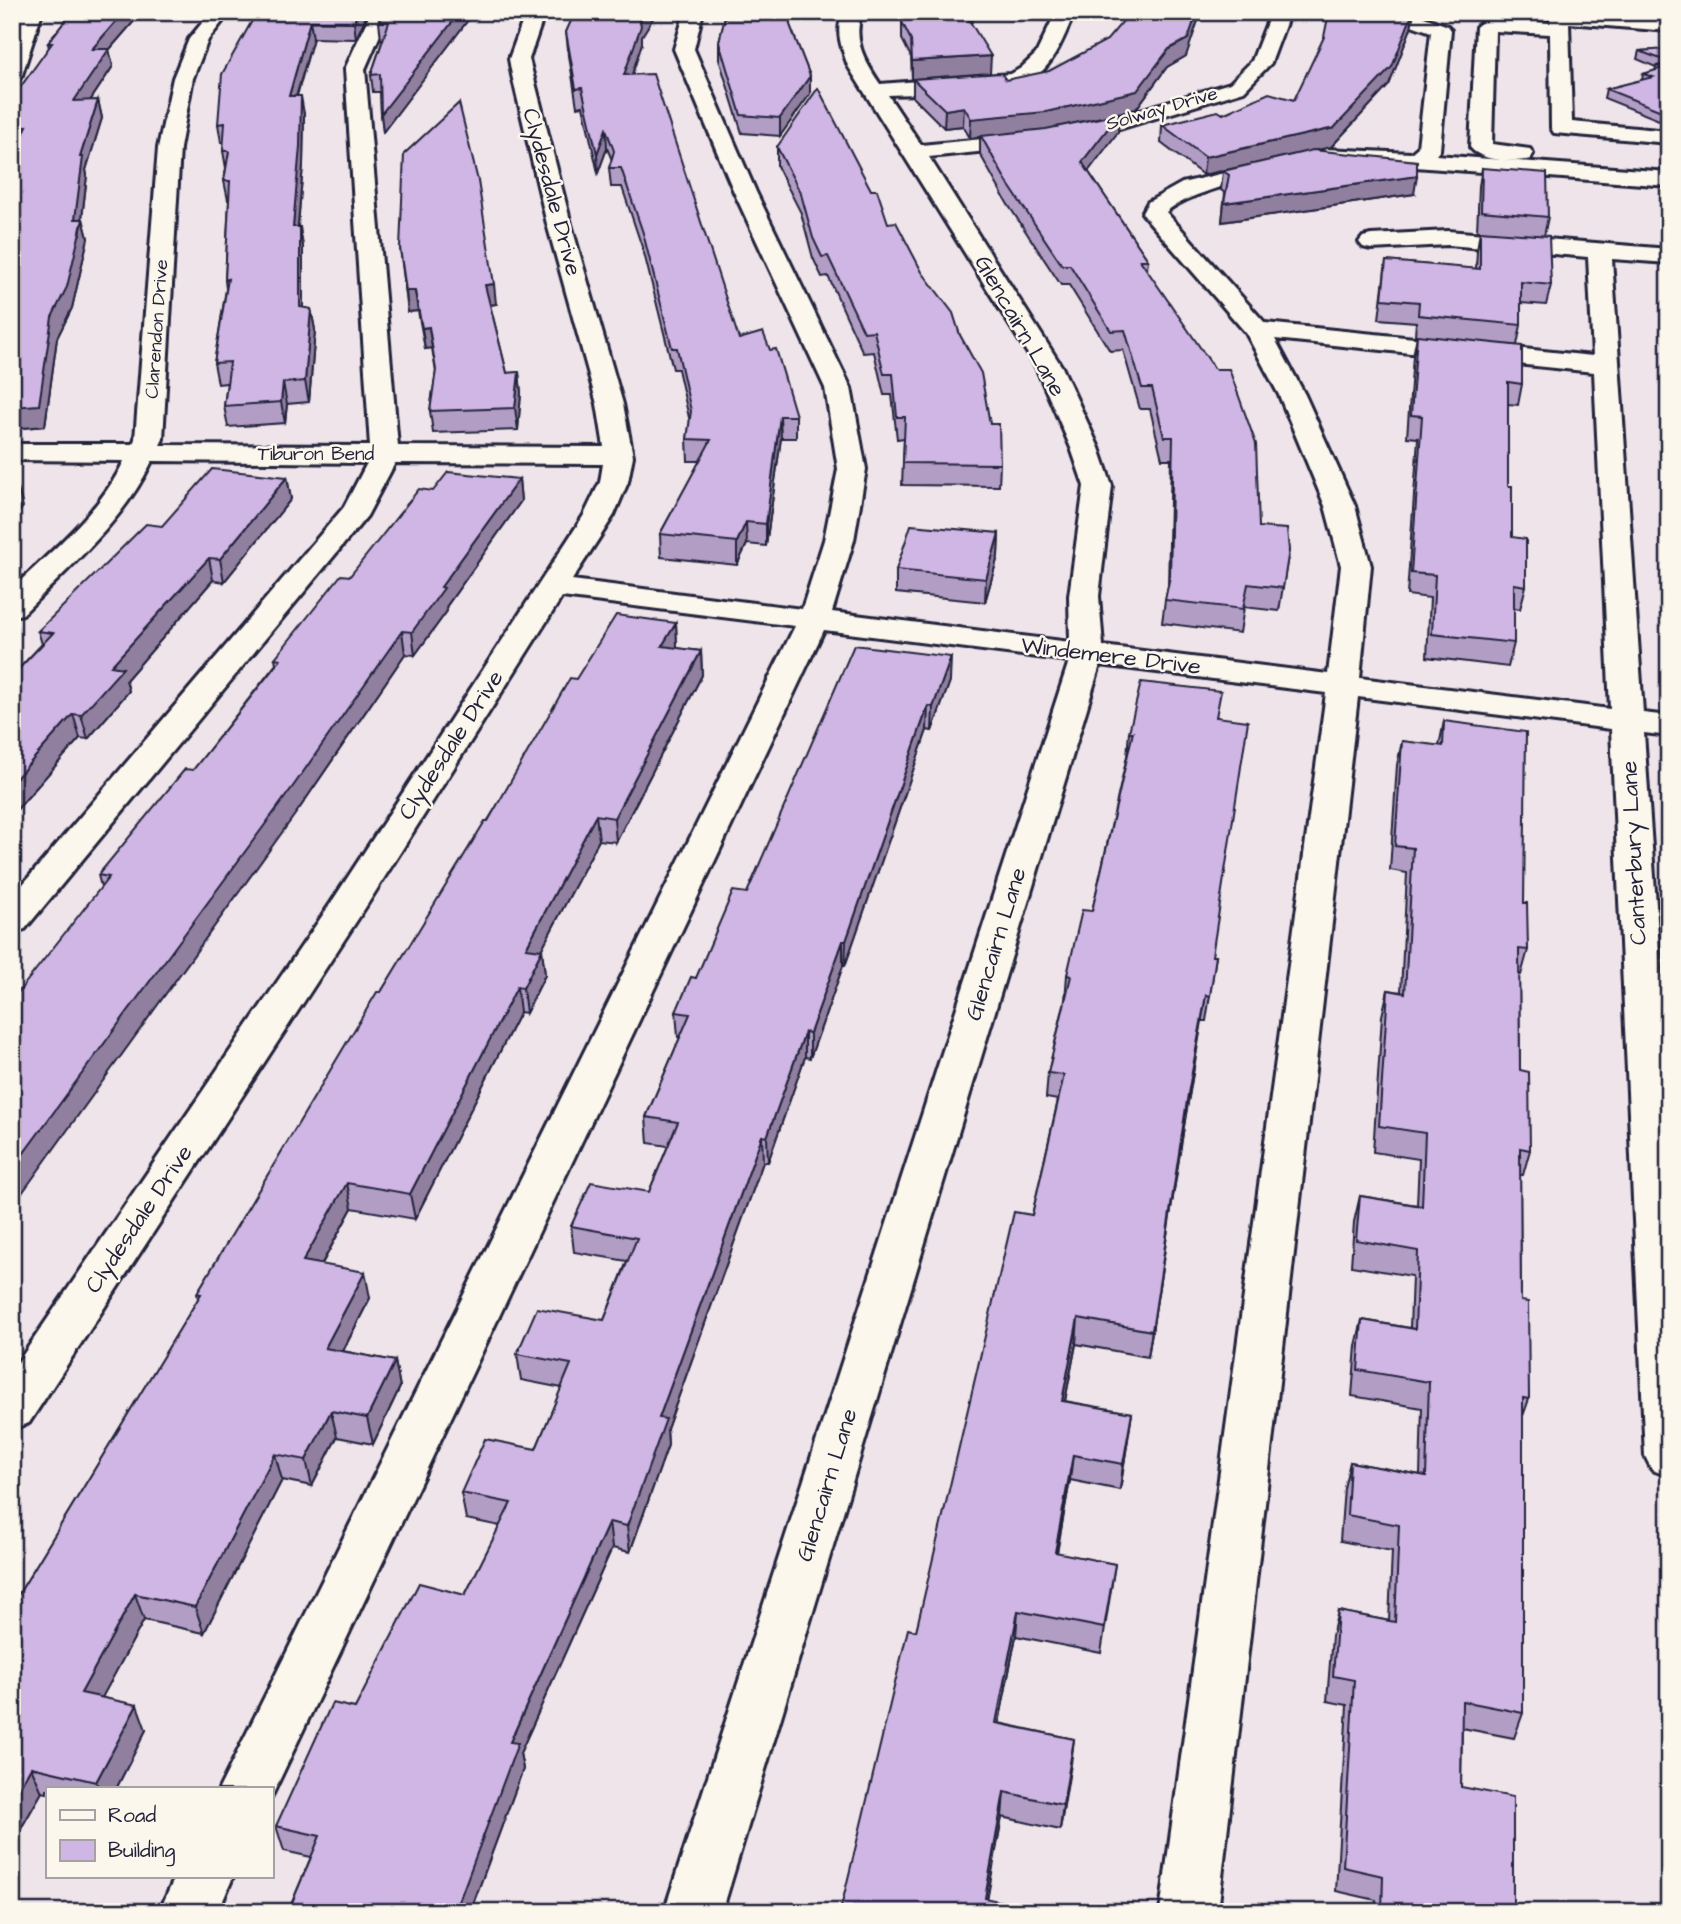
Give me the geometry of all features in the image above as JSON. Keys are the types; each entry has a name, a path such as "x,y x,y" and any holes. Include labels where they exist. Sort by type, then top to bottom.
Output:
{"street":[{"path":"12,75 33,12"},
{"name":"Clarendon Drive","path":"17,596 95,523 125,486 149,439 169,148 183,78 199,39 221,12"},
{"path":"12,921 358,510 385,454 355,69 381,12"},
{"name":"Clydesdale Drive","path":"12,1410 346,908 599,515 614,482 619,456 610,404 559,224 520,67 523,43 536,12"},
{"path":"248,1787 814,619 839,540 852,469 838,388 745,192 684,49 694,12"},
{"name":"Glencairn Lane","path":"693,1912 1087,654 1084,596 1098,486 1085,448 1049,367 858,66 848,39 853,12"},
{"path":"874,90 1022,79 1042,62 1066,12"},
{"name":"Solway Drive","path":"915,152 1045,139 1116,124 1237,87 1261,63 1280,12"},
{"path":"1333,12 1413,19 1433,24 1441,30 1429,150 1418,158"},
{"path":"1669,25 1559,19 1492,24 1486,27 1481,148 1490,151 1669,166"},
{"path":"1559,19 1561,157"},
{"path":"1562,128 1669,137"},
{"path":"1189,1912 1356,566 1340,506 1292,395 1256,330 1154,213 1156,207 1189,188 1325,156 1418,158 1669,179"},
{"path":"1371,242 1448,238 1669,256"},
{"name":"Canterbury Lane","path":"1600,251 1669,1456"},
{"path":"1256,330 1606,365"},
{"name":"Tiburon Bend","path":"12,452 619,456"},
{"name":"Windemere Drive","path":"553,587 1669,726"},
{"path":"188,1912 205,1878"}],"building":[{"path":"72,12 124,12 92,49 109,49 74,101 98,100 80,157 83,157 75,219 83,219 67,287 52,317 39,405 12,407 12,197 18,183 12,183 12,158 27,126 17,127 21,116 12,109 12,99 52,43 48,43"},
{"path":"257,12 358,12 354,22 310,21 289,96 301,96 293,227 300,227 300,307 311,309 305,381 283,383 281,402 224,406 230,362 214,363 228,279 225,280 230,181 224,181 229,151 223,151 225,123 218,124 222,74"},
{"path":"382,12 460,12 381,114 380,74 371,75 389,22 379,22"},
{"path":"575,12 646,12 640,21 641,26 624,75 653,74 739,339 763,332 770,350 776,349 796,416 780,416 766,524 746,522 737,542 660,534 711,440 687,439 691,411 677,348 672,348 643,233 621,168 609,168 614,151 606,129 597,154 582,88 576,89 566,32"},
{"path":"726,12 789,12 790,25 810,76 780,118 741,115 719,42"},
{"path":"902,12 968,12 966,15 991,56 912,61 911,40 902,22"},
{"path":"1128,12 1197,12 1188,39 1169,49 1137,91 1046,112 971,119 964,107 945,110 913,79 1001,73 1006,80 1049,71 1107,40"},
{"path":"1329,12 1413,12 1392,67 1334,128 1205,157 1162,125 1218,111 1223,114 1269,93 1294,100 1324,37"},
{"path":"1669,49 1669,62 1639,51"},
{"path":"1669,63 1669,114 1606,89 1653,77 1643,74 1663,68 1656,66"},
{"path":"818,88 871,190 877,190 888,223 896,222 922,272 953,313 960,335 981,373 990,424 999,424 1000,464 903,463 905,417 897,417 893,374 884,374 874,331 864,332 828,256 822,257 813,238 801,194 777,147"},
{"path":"459,103 478,181 494,284 485,285 507,373 519,372 515,408 430,411 436,370 429,327 422,328 415,291 406,291 400,248 404,154"},
{"path":"1119,114 1082,162 1148,260 1140,260 1215,369 1229,369 1256,444 1259,527 1287,529 1289,550 1283,588 1248,584 1243,609 1165,600 1170,576 1173,437 1164,437 1152,388 1142,388 1125,330 1111,331 1070,265 1062,265 1008,184 981,136 1046,129"},
{"path":"1313,150 1417,161 1417,176 1224,203 1229,175 1223,171"},
{"path":"1482,168 1547,173 1548,217 1481,211"},
{"path":"1665,184 1669,185 1669,209"},
{"path":"1480,231 1549,236 1551,285 1521,282 1521,325 1418,315 1419,302 1382,299 1386,261 1480,269"},
{"path":"1417,335 1522,346 1522,384 1508,382 1508,486 1512,486 1512,537 1526,539 1526,586 1514,584 1514,643 1432,634 1435,575 1411,573 1422,416 1411,415"},
{"path":"212,469 287,477 220,559 209,558 111,666 123,668 81,715 73,714 12,783 12,676 53,633 38,631 146,524 162,526"},
{"path":"448,472 519,479 412,632 402,631 294,785 12,1169 12,1000 109,877 98,875 185,769 193,770 281,659 275,658 341,575 350,576 419,489 433,491"},
{"path":"911,525 999,533 986,579 896,570"},
{"path":"616,615 676,623 662,646 701,651 614,818 596,815 526,948 542,950 523,988 517,987 410,1194 347,1183 303,1261 365,1272 325,1348 395,1361 367,1418 331,1411 306,1460 275,1454 195,1607 135,1594 81,1693 137,1705 96,1782 31,1767 12,1800 12,1605 201,1294 197,1293 377,992 381,992 485,821 488,821 570,678 576,679"},
{"path":"854,645 951,657 933,707 928,706 846,941 843,941 810,1033 805,1032 767,1137 762,1136 659,1418 666,1419 627,1526 609,1522 510,1742 518,1743 455,1912 288,1912 320,1836 276,1826 332,1703 355,1708 419,1583 465,1595 511,1503 461,1493 485,1439 536,1449 571,1364 517,1354 537,1308 604,1320 637,1238 571,1226 591,1182 649,1192 678,1122 646,1117 690,1014 676,1012 691,977 696,978 733,891 747,893"},
{"path":"1141,682 1221,691 1216,717 1248,721 1212,956 1216,956 1210,996 1206,995 1188,1094 1152,1331 1078,1318 1062,1401 1132,1413 1123,1464 1073,1455 1055,1552 1115,1564 1104,1628 1018,1611 996,1723 1074,1739 1063,1805 1004,1792 985,1898 1045,1912 840,1912 908,1629 916,1631 1014,1212 1032,1215 1064,1075 1048,1073 1071,976 1067,975 1082,910 1092,911 1133,732 1129,732"},
{"path":"1444,721 1526,732 1524,903 1527,903 1528,950 1519,949 1520,1070 1529,1072 1530,1150 1520,1148 1521,1301 1528,1302 1529,1399 1523,1398 1523,1713 1462,1701 1461,1787 1513,1797 1513,1912 1382,1912 1383,1876 1343,1867 1354,1680 1333,1676 1338,1611 1395,1622 1399,1525 1347,1515 1350,1462 1426,1476 1429,1382 1358,1370 1362,1320 1415,1329 1418,1251 1356,1240 1360,1196 1422,1206 1425,1133 1379,1126 1388,990 1405,993 1413,848 1395,846 1402,741 1443,746"}]}
